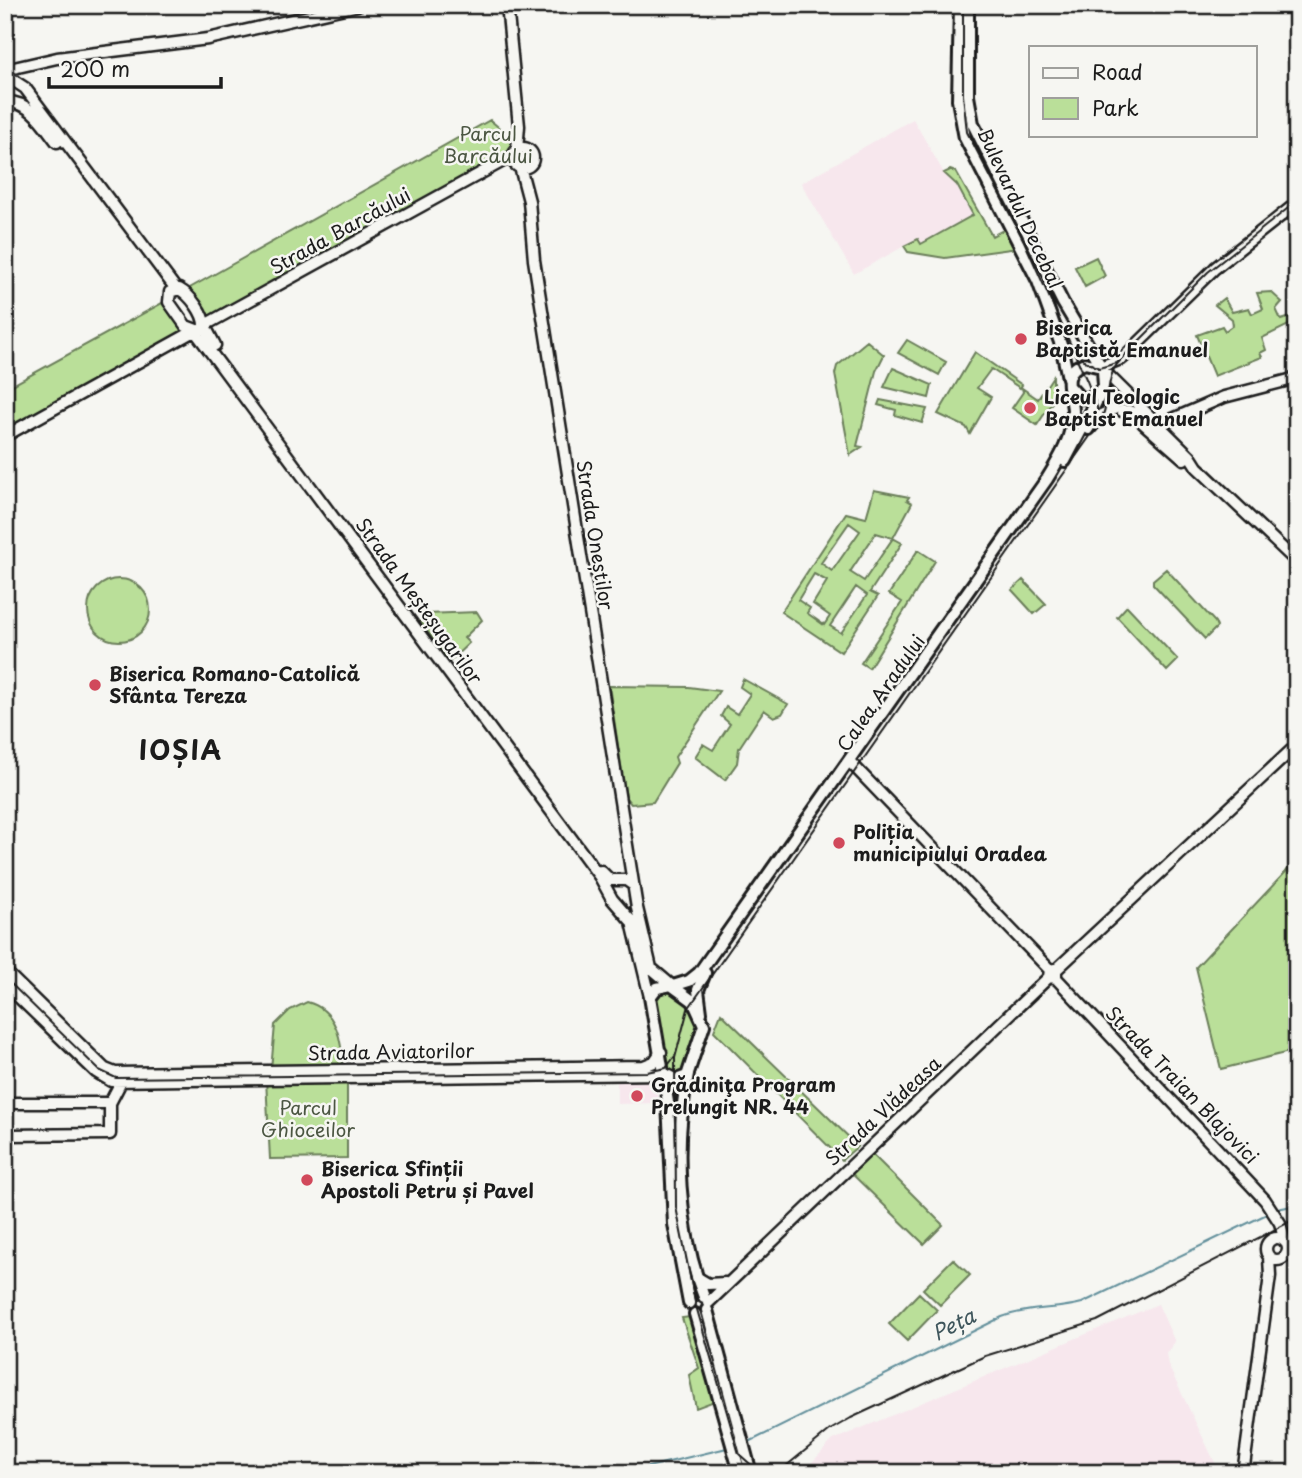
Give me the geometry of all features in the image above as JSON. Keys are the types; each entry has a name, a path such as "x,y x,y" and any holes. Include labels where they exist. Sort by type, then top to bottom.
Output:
{"main road":[{"name":"Bulevardul Decebal","path":"960,5 958,100 965,138 1038,281 1062,345 1069,383"},
{"name":"Bulevardul Decebal","path":"968,5 968,96 976,132 1063,303 1102,368"},
{"path":"1092,363 1102,368 1105,379 1095,399 1077,396 1069,383 1073,370 1080,365 1092,363"},
{"name":"Calea Aradului","path":"740,1473 741,1433 698,1278 682,1183 683,1102 688,1074 704,1030 698,993 705,974 1058,462 1072,424 1069,383"},
{"name":"Calea Aradului","path":"751,1473 729,1436 695,1314 689,1303 674,1224 665,1074 650,998 657,988 689,981 699,973 1070,454 1095,399"},
{"path":"1070,454 1098,418 1118,410"},
{"path":"672,985 689,996 701,1013"},
{"path":"665,1074 678,1080 688,1074"},
{"path":"689,1303 695,1296 706,1302 695,1314"}],"street":[{"path":"5,69 21,64 216,37 358,5"},
{"path":"508,8 522,166"},
{"path":"21,64 19,72 25,88 173,292"},
{"path":"5,75 25,88"},
{"path":"8,100 37,115 173,292 186,293 198,327"},
{"path":"519,152 533,156 522,166"},
{"name":"Strada Barcăului","path":"5,436 519,152"},
{"name":"Strada Barcăului","path":"485,172 522,166"},
{"name":"Strada Oneștilor","path":"522,166 627,880"},
{"path":"1102,368 1125,356 1215,268 1297,203"},
{"path":"173,292 169,302 198,327"},
{"name":"Strada Meșteșugarilor","path":"198,327 231,367 605,875 610,880 627,880"},
{"name":"Strada Meșteșugarilor","path":"198,327 610,895"},
{"name":"Bulevardul Decebal","path":"1102,368 1196,467"},
{"path":"1159,425 1224,397 1297,378"},
{"name":"Bulevardul Decebal","path":"1095,399 1144,424 1196,467 1297,562"},
{"name":"Bulevardul Decebal","path":"1118,410 1129,411 1159,425"},
{"name":"Strada Vlădeasa","path":"706,1302 1297,746"},
{"name":"Strada Traian Blajovici","path":"851,763 1265,1200 1277,1220 1285,1242"},
{"path":"650,998 634,928 610,895 611,887 627,880 635,897 651,968 672,985"},
{"path":"618,905 626,905 635,897"},
{"path":"5,971 105,1069 123,1078"},
{"path":"5,984 96,1072 108,1080 123,1078"},
{"name":"Strada Aviatorilor","path":"123,1078 645,1066 654,1062 661,1052"},
{"name":"Strada Aviatorilor","path":"123,1078 665,1074"},
{"path":"5,1135 110,1134 110,1103 123,1078"},
{"path":"5,1103 110,1103"},
{"path":"1243,1473 1270,1276 1266,1246 1273,1239 1277,1220"},
{"path":"1270,1276 1288,1250 1285,1242 1273,1239"},
{"path":"1269,1257 1282,1259"},
{"name":"Strada Vlădeasa","path":"706,1302 741,1271"},
{"path":"698,1278 708,1284 725,1283"}],"shaded area":[{"path":"913,119 944,173 957,185 973,215 921,244 917,239 854,274 801,183"},
{"name":"Grădiniţa Program Prelungit NR. 44","path":"617,1081 656,1081 658,1103 617,1104"},
{"path":"1158,1304 1175,1342 1166,1353 1168,1365 1220,1473 802,1473 833,1440"}],"green space":[{"name":"Parcul Barcăului","path":"490,120 516,142 509,157 210,319 188,289"},
{"path":"950,170 956,172 992,236 1007,228 1018,248 945,258 908,252 904,246 918,239 921,244 973,215 957,185 944,173"},
{"path":"1096,257 1105,276 1085,287 1075,267"},
{"path":"1271,292 1282,302 1276,309 1281,320 1294,316 1295,322 1262,338 1266,350 1260,353 1262,357 1214,376 1197,335 1222,326 1225,331 1233,325 1232,319 1215,305 1224,298 1232,312 1249,308 1252,314 1263,309 1257,293"},
{"path":"162,303 185,332 5,432 5,389"},
{"path":"907,340 946,362 939,375 898,353"},
{"path":"867,341 884,355 876,371 857,446 862,447 850,455 835,374 837,366"},
{"path":"975,352 1022,385 1020,388 991,369 977,388 991,397 970,434 966,427 938,414"},
{"path":"893,368 932,385 929,398 884,387"},
{"name":"Liceul Teologic Baptist Emanuel","path":"1053,376 1053,401 1037,425 1012,408 1023,392 1022,388 1038,399"},
{"path":"880,400 927,409 922,423 895,415 896,410 878,405"},
{"path":"874,490 909,497 907,500 912,503 893,538 902,543 870,592 878,596 841,652 781,612 846,513 866,518","holes":["849,523 860,531 832,571 821,563","876,533 893,538 864,581 850,572","814,574 827,581 813,604 830,616 824,625 807,613 810,608 798,600","856,587 867,595 841,633 830,626"]},
{"path":"918,550 935,561 869,668 861,663 902,602 889,594"},
{"path":"1166,569 1215,622 1217,627 1205,639 1153,584 1153,580"},
{"path":"119,579 131,581 141,588 148,598 148,622 141,632 131,639 119,641 107,639 97,632 90,622 88,610 90,598 97,588 107,581"},
{"path":"1023,580 1046,604 1034,614 1012,590"},
{"path":"1127,606 1178,660 1167,671 1117,617"},
{"path":"477,612 482,620 464,638 469,643 449,662 420,621 426,614"},
{"path":"743,679 788,704 782,714 774,717 764,710 739,748 737,763 725,780 695,757 703,744 713,750 730,724 721,716 726,707 737,714 750,694 740,687"},
{"path":"609,686 689,687 719,691 675,757 677,763 653,802 631,804 626,798"},
{"path":"1297,860 1297,1050 1221,1069 1196,967"},
{"path":"663,991 681,996 698,1023 684,1072 678,1075 667,1070 656,998"},
{"name":"Parcul Ghioceilor","path":"307,1002 326,1012 332,1020 339,1038 343,1069 271,1070 275,1025 290,1010"},
{"path":"721,1013 858,1146 842,1160 714,1031"},
{"name":"Parcul Ghioceilor","path":"266,1079 347,1079 347,1158 270,1159"},
{"path":"867,1149 943,1225 924,1244 847,1169"},
{"path":"953,1259 970,1275 940,1305 923,1289"},
{"path":"919,1293 937,1310 907,1341 889,1324"},
{"path":"690,1317 695,1323 720,1399 696,1408 689,1375 699,1368 682,1318"}],"waterway":[{"name":"Peța","path":"1277,1209 1297,1205"},
{"name":"Peța","path":"749,1442 1002,1317 1082,1303 1269,1213"},
{"name":"Peța","path":"623,1473 727,1448"}],"tram line":[{"path":"963,5 963,95 967,132 1024,241 1087,381 1097,407 1097,425"},
{"path":"1076,351 1085,361 1099,368 1117,363 1208,272 1297,201"},
{"path":"1120,361 1112,374 1100,422 688,1009 675,1058 676,1207 696,1306 739,1454 758,1471 771,1472 785,1467 830,1430 851,1418 985,1356 1097,1321 1297,1218"},
{"path":"5,978 99,1070 116,1078 647,1072 666,1068 675,1056"}],"place":[{"name":"Biserica Baptistă Emanuel","path":"1021,339"},
{"name":"Liceul Teologic Baptist Emanuel","path":"1030,408"},
{"name":"Biserica Romano-Catolică Sfânta Tereza","path":"95,685"},
{"name":"Poliția municipiului Oradea","path":"839,843"},
{"name":"Grădiniţa Program Prelungit NR. 44","path":"637,1096"},
{"name":"Biserica Sfinții Apostoli Petru și Pavel","path":"307,1180"}],"district":[{"name":"IOȘIA","path":"181,751"}]}
